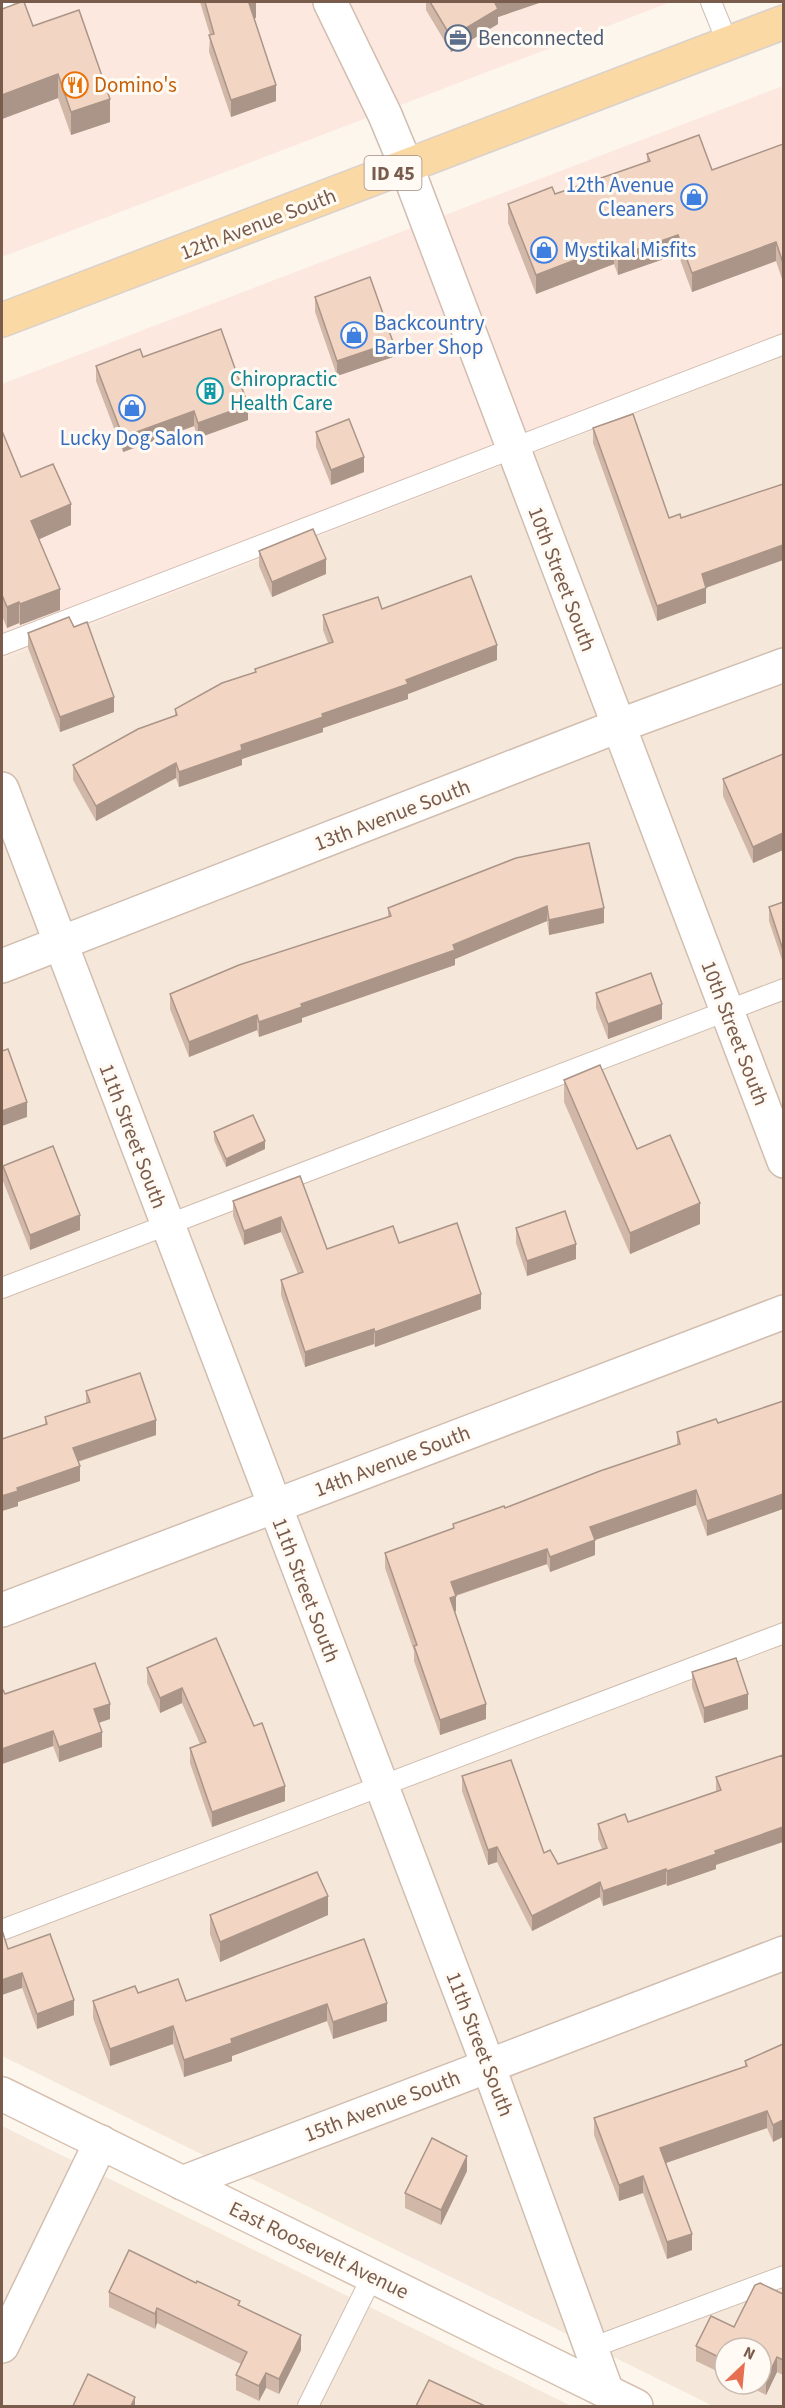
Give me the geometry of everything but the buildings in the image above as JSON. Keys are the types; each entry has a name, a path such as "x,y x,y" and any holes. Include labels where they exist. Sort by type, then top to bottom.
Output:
{"main road":[{"name":"12th Avenue South","path":"2,320 407,168 783,22"}],"street":[{"name":"10th Street South","path":"330,2 385,115 407,168 783,1161"},
{"name":"13th Avenue South","path":"2,966 618,726 783,665"},
{"name":"11th Street South","path":"2,789 488,2065 607,2392"},
{"name":"14th Avenue South","path":"2,1610 783,1312"},
{"name":"15th Avenue South","path":"182,2183 783,1953"},
{"name":"East Roosevelt Avenue","path":"2,2094 636,2406"},
{"path":"2,2346 101,2142"}],"lane":[{"path":"711,2 728,44"},
{"path":"2,645 783,345"},
{"path":"2,1288 783,989"},
{"path":"2,1930 783,1633"},
{"path":"591,2348 783,2276"},
{"path":"308,2406 372,2277"}],"shaded area":[{"path":"2,2 671,2 2,257"},
{"path":"783,86 783,356 2,659 2,384"},
{"path":"783,356 783,2406 713,2406 2,2056 2,659"},
{"path":"2,2126 571,2406 2,2406"}],"place":[{"name":"Benconnected","path":"458,38"},
{"name":"Domino's","path":"75,85"},
{"name":"12th Avenue Cleaners","path":"694,197"},
{"name":"Mystikal Misfits","path":"544,250"},
{"name":"Backcountry Barber Shop","path":"354,335"},
{"name":"Chiropractic Health Care","path":"210,391"},
{"name":"Lucky Dog Salon","path":"132,408"}]}
